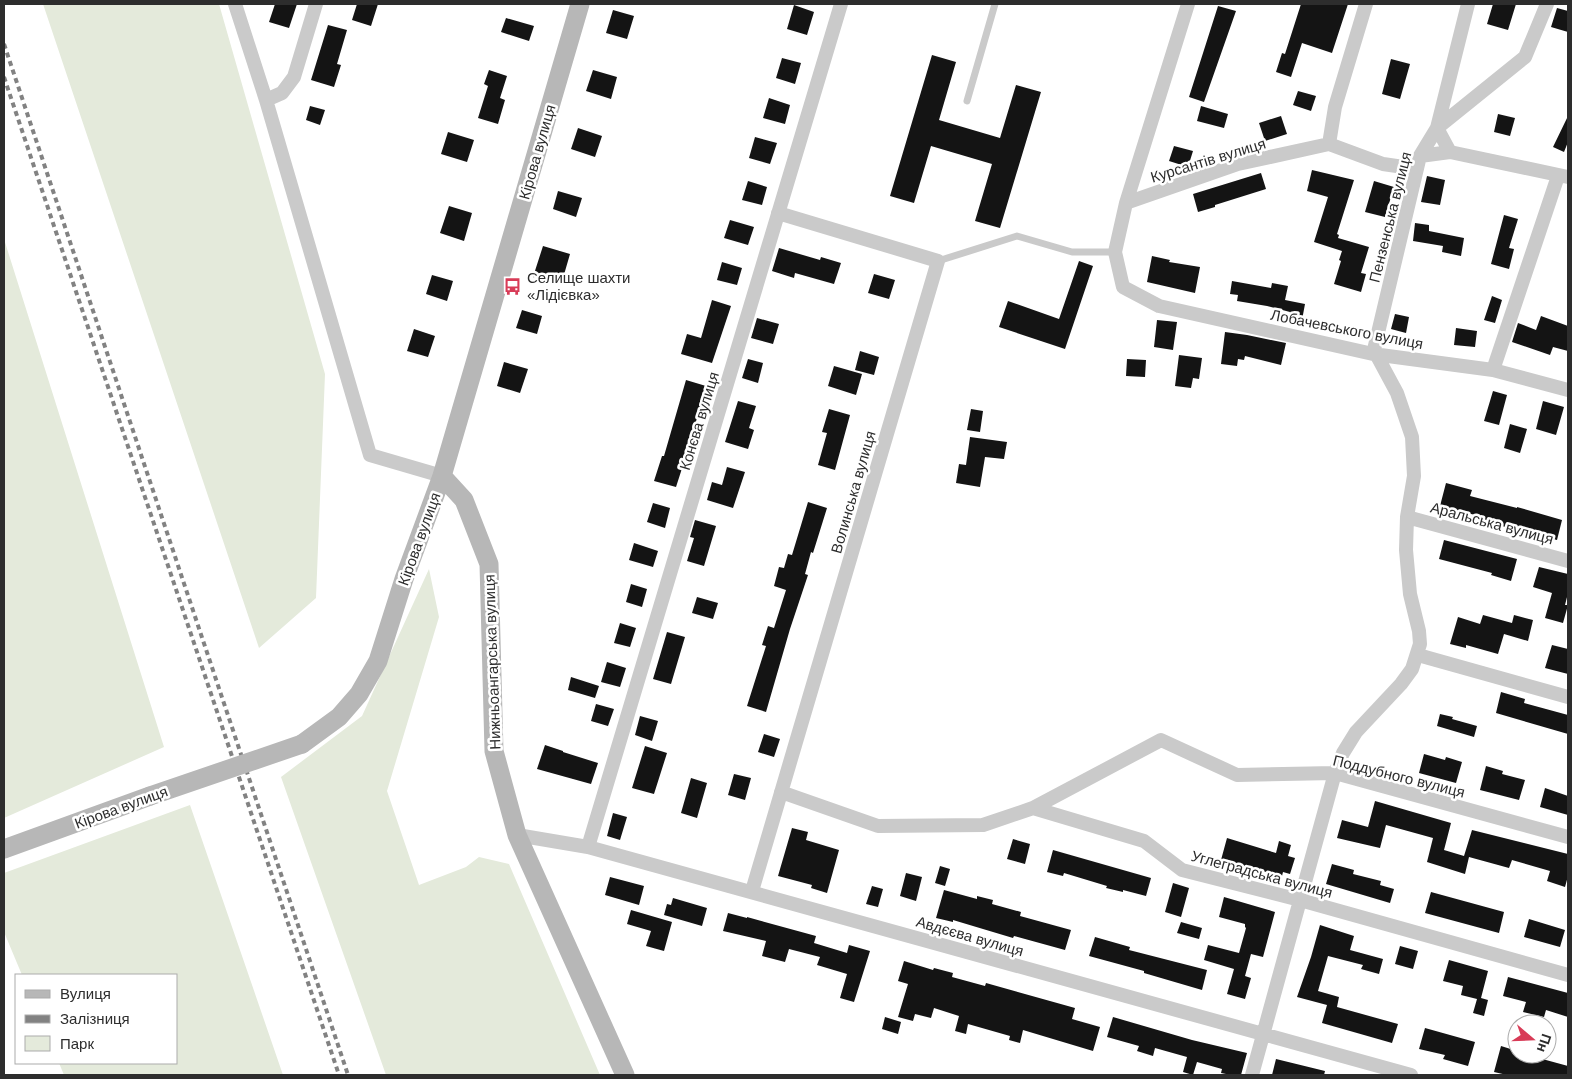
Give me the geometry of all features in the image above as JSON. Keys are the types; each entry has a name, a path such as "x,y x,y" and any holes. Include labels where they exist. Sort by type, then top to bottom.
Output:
{"main road":[{"name":"Кірова вулиця","path":"4,849 302,744 339,717 359,694 378,661 404,579 442,476 580,4"},
{"name":"Нижньоангарська вулиця","path":"442,476 464,500 488,564 494,751 517,835 625,1075"}],"street":[{"path":"235,4 266,100 370,455 442,476"},
{"path":"266,100 282,93 294,77 316,4"},
{"name":"Конєва вулиця","path":"588,847 841,4"},
{"name":"Курсантів вулиця","path":"1123,287 1115,252 1126,203 1188,4"},
{"path":"1366,4 1335,107 1329,144 1383,164 1418,163 1450,152 1563,177 1493,370"},
{"name":"Пензенська вулиця","path":"1374,354 1418,163 1438,128 1468,4"},
{"path":"1450,152 1438,128 1525,57 1547,4"},
{"name":"Курсантів вулиця","path":"1126,203 1238,164 1329,144"},
{"path":"778,213 938,261"},
{"name":"Волинська вулиця","path":"752,891 938,261"},
{"name":"Лобачевського вулиця","path":"1123,287 1159,306 1374,354 1493,370 1568,390"},
{"path":"1252,1075 1335,773 1343,753 1356,732 1401,684 1412,669 1420,644 1419,631 1410,594 1406,550 1407,517 1414,476 1412,436 1397,393 1374,354"},
{"name":"Аральська вулиця","path":"1407,517 1568,561"},
{"path":"1418,655 1568,697"},
{"name":"Поддубного вулиця","path":"1033,808 1161,740 1237,775 1335,773 1568,837"},
{"path":"781,792 878,826 983,824 1033,808"},
{"name":"Углеградська вулиця","path":"1033,808 1144,841 1182,870 1300,900 1568,975"},
{"name":"Авдєєва вулиця","path":"517,835 588,847 1412,1075"}],"lane":[{"path":"967,101 994,4"},
{"path":"938,261 1017,236 1072,252 1115,252"}],"green space":[{"path":"43,4 219,4 325,374 316,598 259,648"},
{"path":"4,239 164,747 4,818"},
{"path":"429,569 439,617 387,791 419,885 466,867 479,857 509,864 600,1075 386,1075 281,777 362,716"},
{"path":"190,805 283,1075 64,1075 59,1064 178,1064 178,974 22,974 4,932 4,873"}],"building":[{"path":"275,4 297,4 289,28 269,22"},
{"path":"357,4 378,4 371,26 352,20"},
{"path":"1301,4 1348,4 1332,53 1302,43 1291,77 1276,72 1282,53 1285,54"},
{"path":"1493,4 1516,4 1508,30 1487,24"},
{"path":"794,5 814,12 807,35 787,29"},
{"path":"1218,6 1236,11 1204,102 1189,97"},
{"path":"1557,8 1568,11 1568,32 1551,27"},
{"path":"613,10 634,16 627,39 606,33"},
{"path":"506,18 534,26 529,41 501,32"},
{"path":"328,25 347,30 337,64 341,65 334,87 311,80"},
{"path":"932,55 956,62 939,120 1000,138 1016,85 1041,92 1000,228 975,221 992,164 931,146 914,203 890,196"},
{"path":"782,58 801,63 795,84 776,78"},
{"path":"1391,59 1410,64 1400,99 1382,94"},
{"path":"489,70 507,76 500,98 505,100 498,124 478,118 488,86 484,84"},
{"path":"593,70 617,77 611,99 586,91"},
{"path":"1298,91 1316,96 1311,111 1293,105"},
{"path":"769,98 790,105 785,124 763,118"},
{"path":"310,106 325,110 320,125 306,120"},
{"path":"1201,106 1228,114 1224,128 1197,121"},
{"path":"1498,114 1515,118 1510,136 1494,132"},
{"path":"1281,116 1287,134 1265,141 1259,123"},
{"path":"1568,116 1568,142 1564,152 1553,147"},
{"path":"578,128 602,136 595,157 571,149"},
{"path":"448,132 474,140 467,162 441,154"},
{"path":"755,137 777,143 770,164 749,158"},
{"path":"1174,146 1193,151 1188,167 1169,161"},
{"path":"1312,170 1354,180 1337,234 1339,235 1338,238 1369,247 1361,273 1366,274 1361,292 1334,284 1342,251 1314,242 1328,197 1307,191"},
{"path":"1261,173 1266,189 1198,212 1193,194"},
{"path":"1427,176 1445,180 1440,205 1421,202"},
{"path":"748,181 767,187 762,205 742,200"},
{"path":"1374,181 1394,187 1385,217 1365,212"},
{"path":"558,191 582,198 576,217 553,209"},
{"path":"449,206 472,213 464,241 440,233"},
{"path":"1504,215 1518,219 1509,248 1514,249 1509,269 1491,264"},
{"path":"730,220 754,227 748,245 724,238"},
{"path":"1415,223 1429,225 1429,231 1464,238 1461,256 1442,252 1443,246 1413,241"},
{"path":"543,246 570,254 561,285 533,277"},
{"path":"779,248 820,260 821,257 841,263 834,284 795,273 794,278 772,271"},
{"path":"1152,256 1170,260 1169,262 1200,267 1195,293 1147,282"},
{"path":"1079,261 1093,266 1065,349 999,327 1008,301 1059,319"},
{"path":"722,262 742,268 737,285 717,280"},
{"path":"874,274 895,280 889,299 868,293"},
{"path":"432,275 453,281 447,301 426,294"},
{"path":"1232,281 1271,288 1272,283 1288,286 1285,300 1305,304 1302,320 1289,318 1290,312 1237,301 1238,295 1230,294"},
{"path":"1492,296 1502,300 1495,323 1484,320"},
{"path":"712,300 731,306 712,363 681,354 687,334 701,338"},
{"path":"522,310 542,316 537,334 516,328"},
{"path":"1395,314 1409,317 1406,333 1391,329"},
{"path":"1541,316 1568,326 1568,351 1553,347 1550,355 1512,342 1518,323 1536,330"},
{"path":"757,318 779,324 773,344 751,338"},
{"path":"1157,320 1177,322 1173,350 1154,347"},
{"path":"1456,328 1477,331 1475,347 1454,345"},
{"path":"414,329 435,336 428,357 407,351"},
{"path":"1225,332 1286,343 1281,365 1245,356 1244,360 1238,359 1237,366 1221,364"},
{"path":"860,351 879,357 874,375 855,370"},
{"path":"1179,355 1202,358 1199,379 1193,378 1191,388 1175,386"},
{"path":"748,359 763,363 758,383 742,378"},
{"path":"1127,359 1146,360 1145,377 1126,376"},
{"path":"504,362 528,369 520,393 497,386"},
{"path":"834,366 862,374 856,395 828,386"},
{"path":"686,380 706,386 696,425 676,487 654,481 662,456 664,456"},
{"path":"1493,391 1507,395 1499,425 1484,421"},
{"path":"738,401 756,406 749,428 754,430 748,449 725,442"},
{"path":"1543,401 1564,407 1556,435 1536,429"},
{"path":"829,409 850,415 835,470 818,465 827,433 822,432"},
{"path":"971,409 983,411 980,432 967,430"},
{"path":"1510,424 1527,429 1520,453 1504,448"},
{"path":"970,437 1007,442 1004,459 985,457 980,487 956,483 959,464 966,465"},
{"path":"727,467 745,472 733,508 707,500 712,482 722,485"},
{"path":"1446,483 1472,490 1470,496 1562,520 1557,540 1478,520 1479,516 1440,506"},
{"path":"808,502 827,508 813,553 811,552 805,574 808,575 766,712 747,706 766,646 762,645 768,626 774,628 786,590 774,586 779,567 784,568 788,554 792,555"},
{"path":"653,503 670,508 665,528 647,522"},
{"path":"695,520 716,526 704,566 687,561 694,538 690,537"},
{"path":"1444,540 1517,559 1511,581 1491,575 1492,573 1439,559"},
{"path":"634,543 658,551 653,567 629,560"},
{"path":"1539,567 1568,574 1568,593 1565,605 1568,605 1563,623 1545,618 1552,593 1533,587"},
{"path":"631,584 647,589 642,607 626,602"},
{"path":"697,597 718,603 713,619 692,613"},
{"path":"1483,615 1512,623 1514,615 1533,620 1528,641 1504,634 1498,654 1466,645 1466,648 1450,644 1458,617 1480,624"},
{"path":"620,623 636,628 630,647 614,643"},
{"path":"667,632 685,637 671,684 653,679"},
{"path":"1552,645 1568,649 1568,674 1545,668"},
{"path":"607,662 626,668 620,687 601,682"},
{"path":"571,677 599,686 595,698 568,690"},
{"path":"1501,692 1525,699 1524,703 1568,715 1568,734 1496,713"},
{"path":"596,704 614,709 608,726 591,721"},
{"path":"1440,714 1477,726 1474,737 1437,726"},
{"path":"640,716 658,721 652,741 635,735"},
{"path":"764,734 780,739 774,757 758,752"},
{"path":"545,745 598,763 591,784 537,769"},
{"path":"645,746 667,753 654,794 632,788"},
{"path":"1424,754 1445,760 1446,757 1462,762 1456,783 1419,773"},
{"path":"1486,766 1503,771 1502,774 1525,780 1519,800 1480,790"},
{"path":"734,774 751,778 745,800 728,795"},
{"path":"691,778 707,783 697,818 681,813"},
{"path":"1545,788 1568,796 1568,815 1540,807"},
{"path":"1375,801 1451,823 1444,850 1464,856 1472,830 1568,854 1568,876 1565,887 1547,881 1550,871 1512,860 1509,868 1469,857 1465,874 1427,862 1433,838 1386,825 1380,848 1337,838 1342,820 1368,827"},
{"path":"613,813 627,817 620,840 607,836"},
{"path":"792,828 808,832 806,840 839,850 827,893 811,888 812,885 778,876"},
{"path":"1227,838 1276,853 1279,841 1291,845 1288,856 1295,858 1290,874 1283,872 1282,876 1221,860"},
{"path":"1013,839 1030,844 1025,864 1007,859"},
{"path":"1053,850 1151,878 1146,896 1106,888 1107,886 1064,873 1063,876 1047,872"},
{"path":"1332,864 1354,870 1353,874 1381,881 1380,885 1394,889 1390,903 1326,884"},
{"path":"940,866 950,869 945,886 935,883"},
{"path":"906,873 922,877 916,901 900,896"},
{"path":"610,877 644,886 639,905 605,895"},
{"path":"1173,883 1189,888 1181,917 1165,912"},
{"path":"872,886 883,889 878,907 866,904"},
{"path":"944,890 977,899 977,896 993,900 992,904 1021,912 1020,916 1071,930 1065,950 1014,936 1013,938 953,920 953,922 936,918"},
{"path":"1431,892 1504,912 1499,933 1425,913"},
{"path":"1224,897 1275,912 1263,957 1251,954 1245,976 1251,978 1245,999 1227,994 1234,969 1204,960 1208,945 1239,953 1246,928 1245,924 1219,917"},
{"path":"673,898 707,908 702,926 664,915 667,904 671,905"},
{"path":"631,910 672,922 664,951 646,946 651,931 627,924"},
{"path":"728,913 816,936 814,943 847,953 849,945 870,951 854,1002 840,998 847,974 817,965 820,957 789,949 785,962 762,956 766,941 723,931"},
{"path":"1529,919 1565,930 1560,947 1524,937"},
{"path":"1181,922 1202,928 1199,939 1177,933"},
{"path":"1320,925 1354,936 1350,950 1383,959 1379,974 1361,969 1363,965 1328,956 1318,991 1339,997 1337,1007 1398,1024 1392,1043 1322,1023 1327,1005 1297,997"},
{"path":"1095,937 1130,947 1129,950 1207,970 1202,990 1089,956"},
{"path":"1400,946 1418,951 1413,969 1395,964"},
{"path":"1449,960 1488,971 1481,998 1488,1000 1484,1016 1473,1013 1477,999 1461,995 1463,986 1443,981"},
{"path":"904,961 933,970 934,968 953,973 952,977 985,986 986,983 1075,1008 1072,1019 1100,1027 1093,1051 1023,1030 1020,1043 1009,1040 1010,1036 968,1024 966,1034 955,1031 959,1016 934,1008 931,1018 915,1014 913,1021 898,1017 908,984 898,981"},
{"path":"1508,977 1568,993 1568,1017 1546,1010 1545,1014 1523,1012 1526,1002 1503,996"},
{"path":"885,1017 901,1022 898,1034 882,1029"},
{"path":"1113,1017 1192,1040 1247,1053 1241,1075 1221,1073 1222,1069 1197,1062 1193,1075 1183,1072 1187,1057 1155,1048 1153,1056 1137,1051 1139,1046 1107,1037"},
{"path":"1425,1028 1475,1042 1468,1066 1443,1059 1445,1055 1419,1049"},
{"path":"1501,1046 1507,1048 1507,1064 1557,1063 1568,1066 1568,1075 1507,1075 1494,1072"},
{"path":"1276,1059 1325,1071 1324,1075 1272,1075"}],"railway":[{"path":"4,44 348,1075"},
{"path":"4,77 339,1075"}],"place":[{"name":"Селище шахти «Лідієвка»","path":"513,286"}]}
